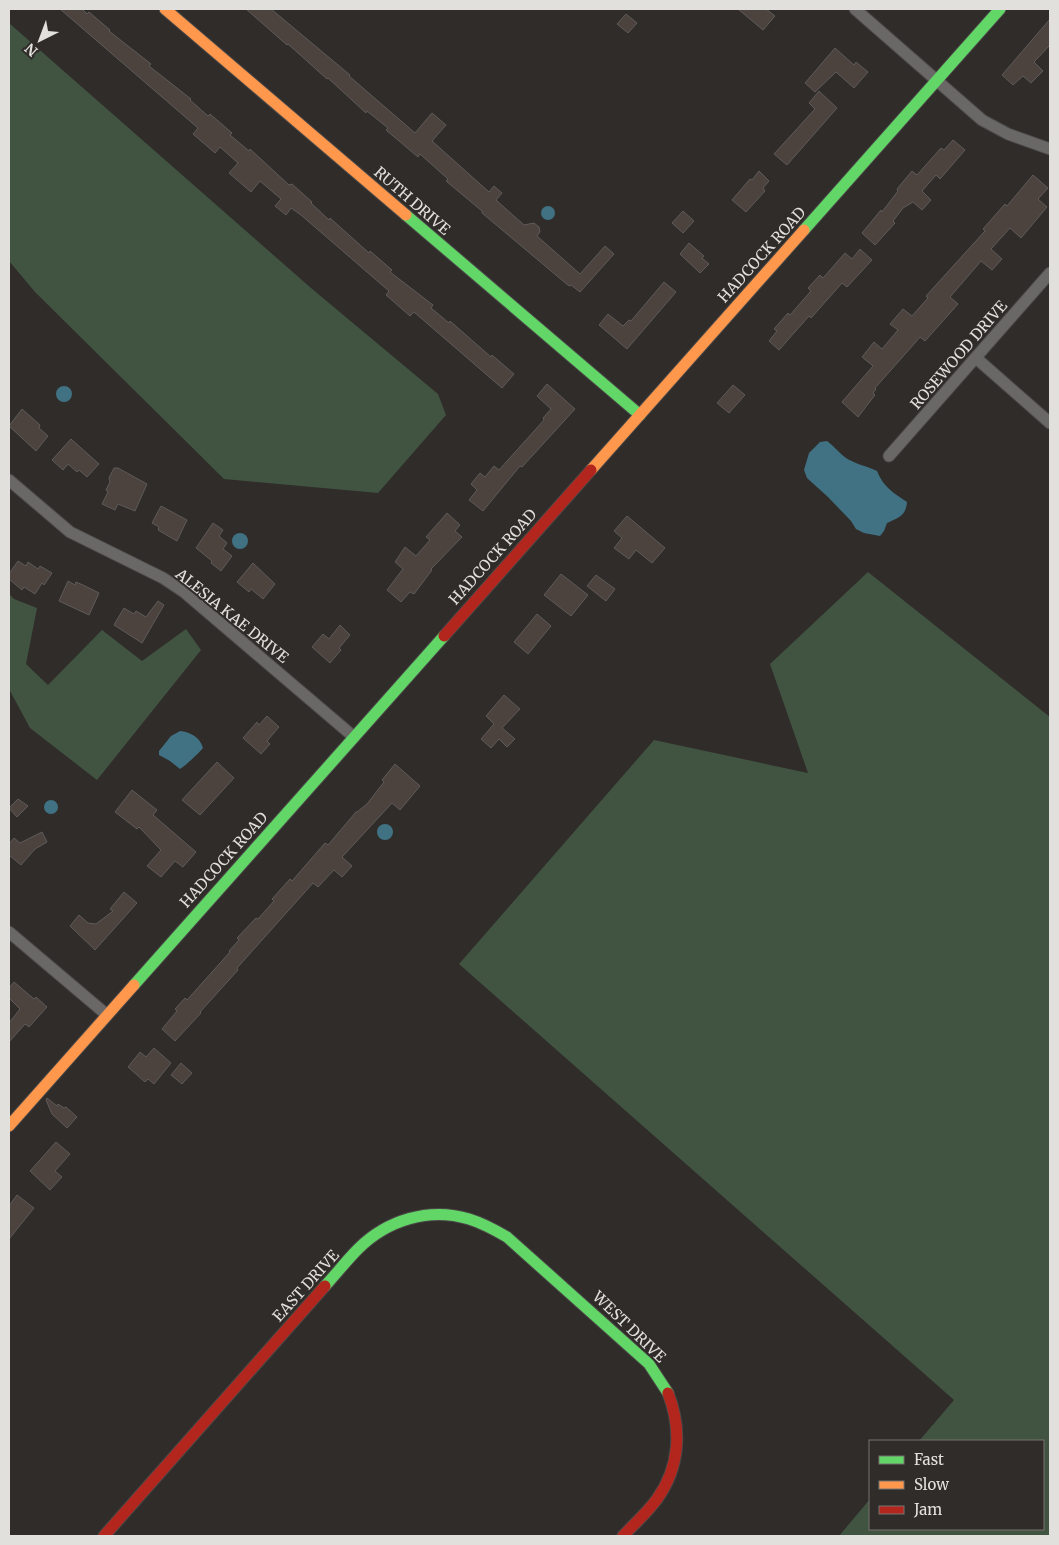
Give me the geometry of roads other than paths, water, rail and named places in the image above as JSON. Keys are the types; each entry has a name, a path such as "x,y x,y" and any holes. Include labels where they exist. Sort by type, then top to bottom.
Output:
{"street":[{"name":"RUTH DRIVE","path":"165,9 640,415"},
{"path":"856,9 977,115 996,128 1016,138 1050,148"},
{"name":"HADCOCK ROAD","path":"9,1126 1000,9"},
{"name":"ROSEWOOD DRIVE","path":"889,456 1050,273"},
{"path":"976,358 1050,423"},
{"name":"ALESIA KAE DRIVE","path":"9,480 70,532 163,578 184,592 354,737"},
{"path":"9,932 107,1016"},
{"name":"EAST DRIVE","path":"104,1536 359,1248 383,1229 401,1221 430,1214 458,1215 477,1220 507,1236 578,1300"},
{"name":"WEST DRIVE","path":"578,1300 649,1364 668,1393 674,1410 677,1428 677,1447 674,1465 666,1484 656,1499 623,1536"}],"water":[{"path":"545,206 551,206 555,213 551,220 545,220 541,216 541,210"},
{"path":"61,386 67,386 72,391 70,400 61,402 56,397 56,391"},
{"path":"827,441 846,458 877,471 886,486 907,502 903,513 898,518 887,523 880,536 864,533 856,529 851,521 828,497 807,478 804,470 809,453 820,442"},
{"path":"240,533 246,535 248,541 246,547 240,549 234,547 232,541 234,535"},
{"path":"180,731 194,736 200,741 203,748 180,769 159,755 159,751 171,736"},
{"path":"48,800 54,800 58,807 54,814 48,814 44,810 44,804"},
{"path":"385,824 391,826 393,832 391,838 385,840 379,838 377,832 379,826"}]}
